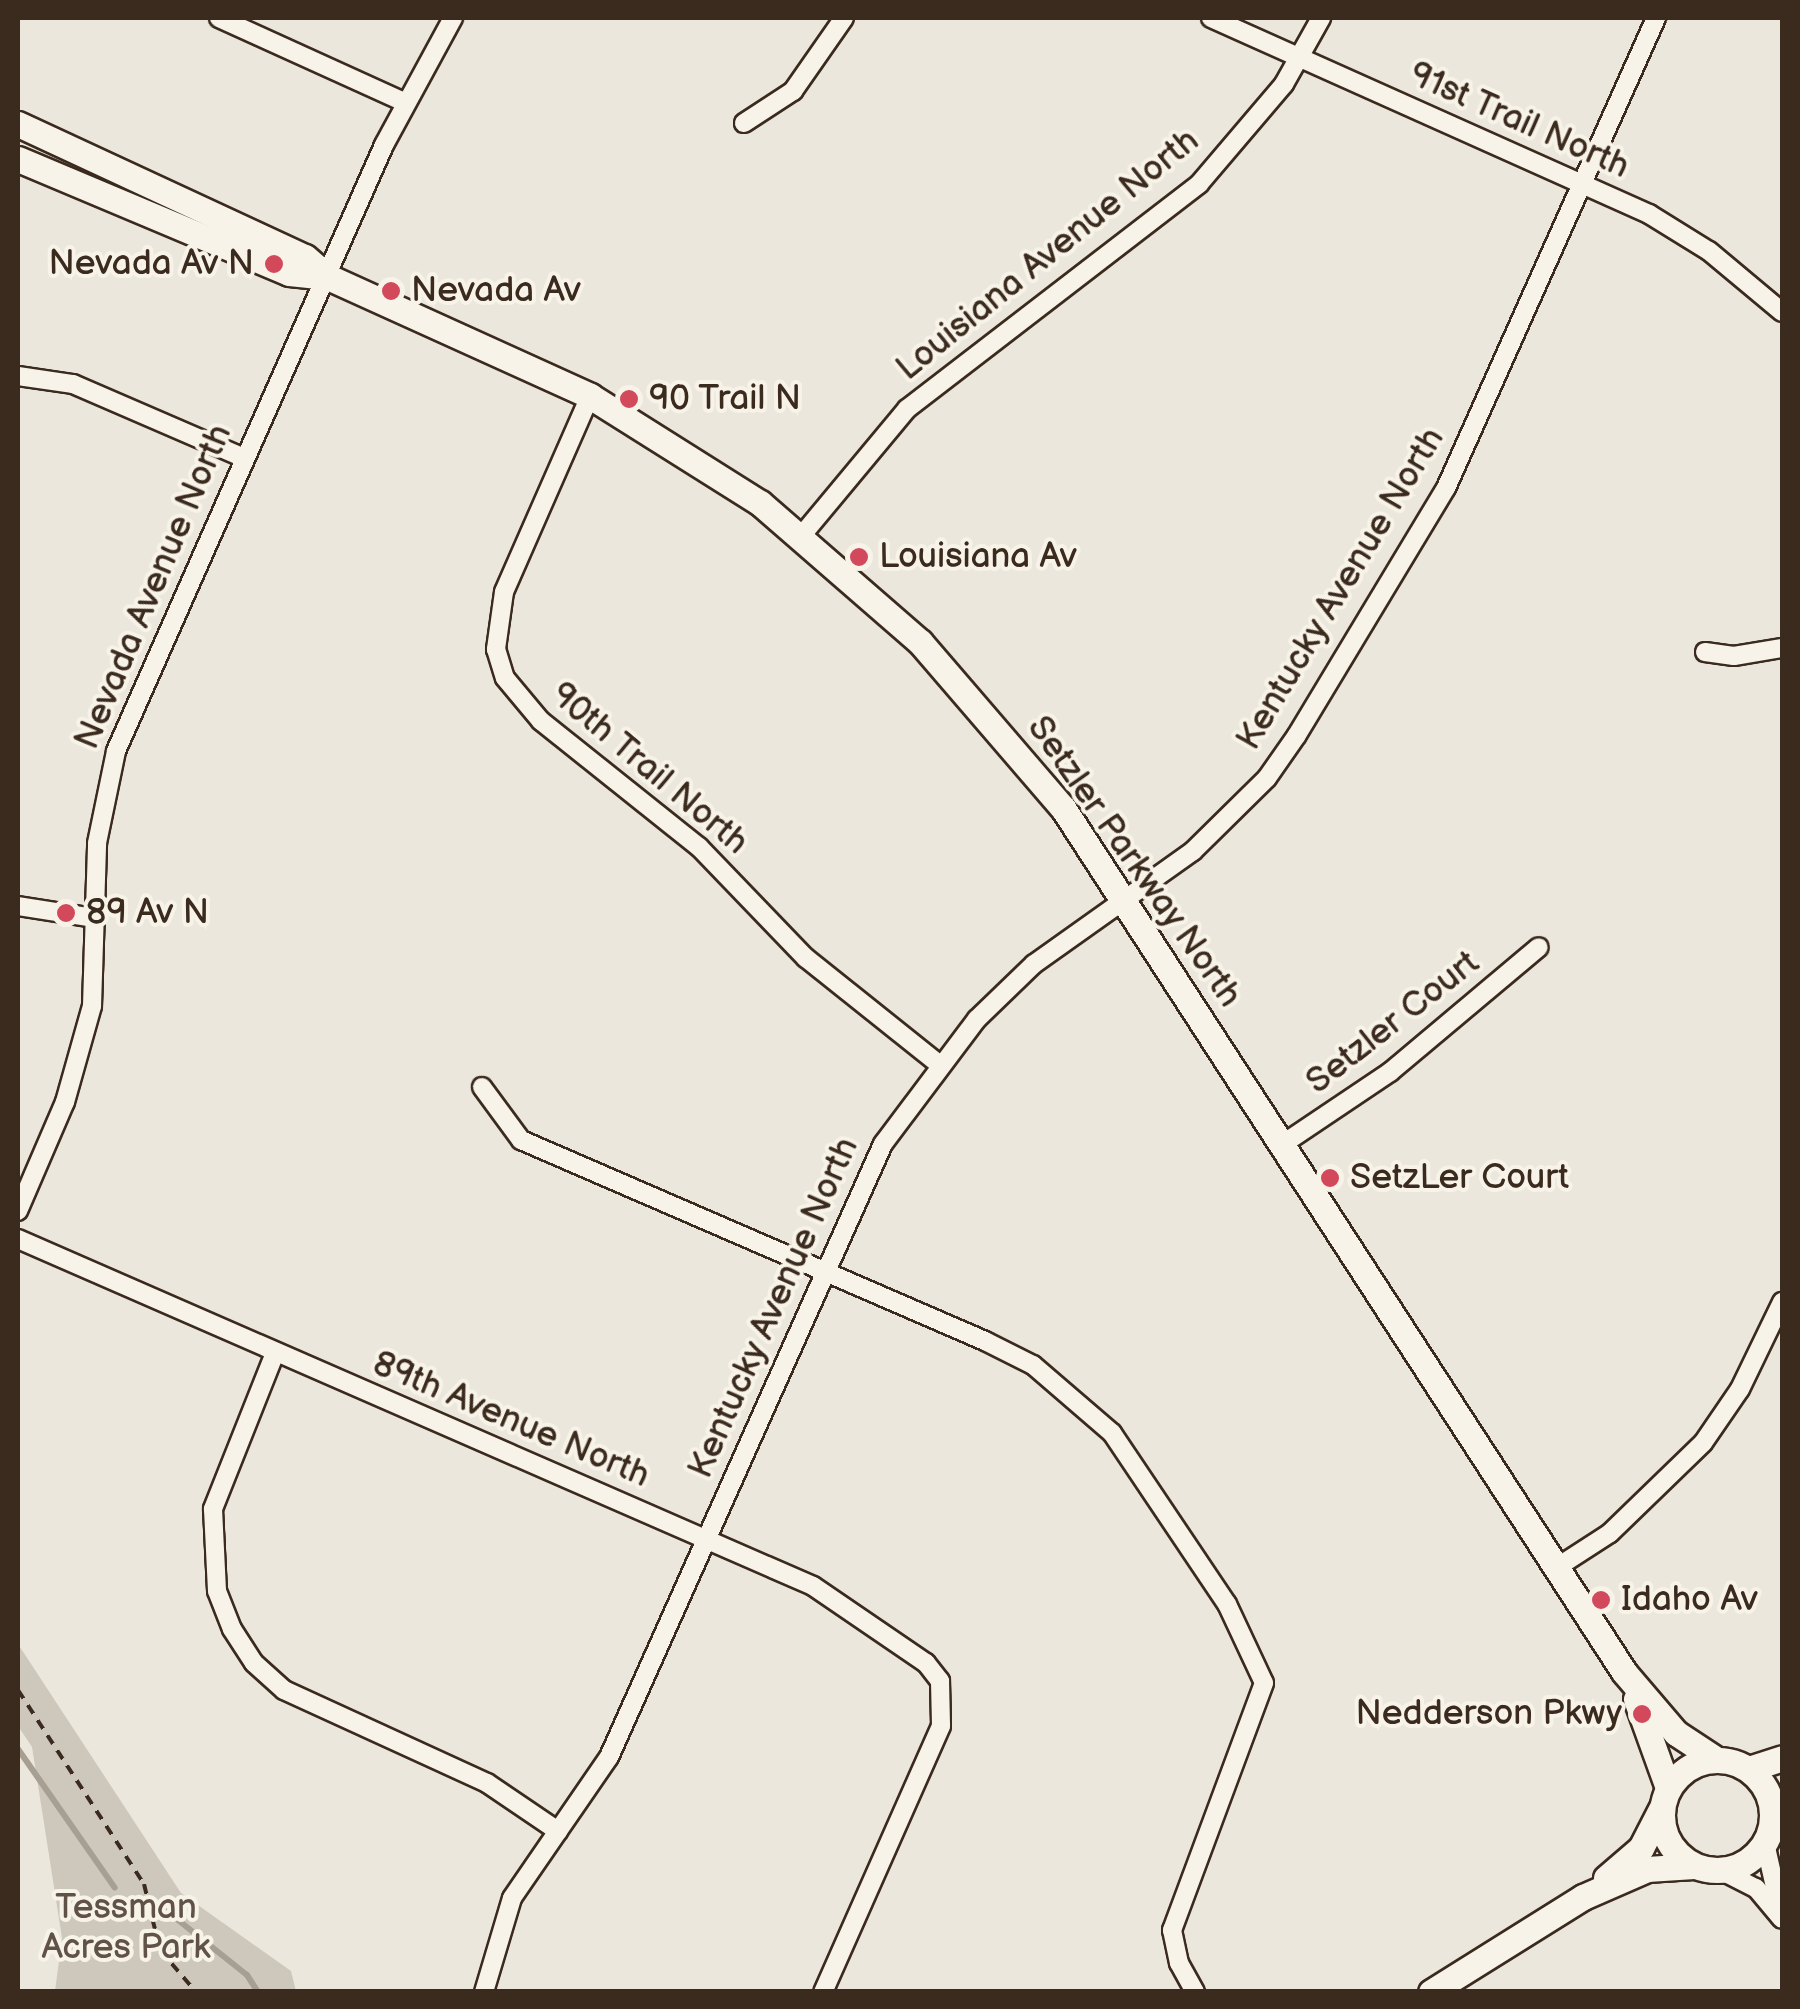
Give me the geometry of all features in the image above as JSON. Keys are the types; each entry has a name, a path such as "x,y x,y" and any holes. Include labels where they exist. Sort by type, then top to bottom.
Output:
{"street":[{"path":"219,18 404,102"},
{"name":"Nevada Avenue North","path":"18,1210 81,1055 92,1006 97,844 116,751 242,457 328,277 404,102 453,18"},
{"path":"744,123 793,91 844,18"},
{"name":"91st Trail North","path":"1210,18 1583,185 1709,250 1782,312"},
{"name":"Louisiana Avenue North","path":"802,535 907,410 1199,184 1246,135 1299,59 1321,18"},
{"name":"Kentucky Avenue North","path":"484,1992 512,1898 609,1757 822,1270 883,1144 939,1064 1034,964 1231,816 1297,735 1446,488 1656,18"},
{"name":"Setzler Parkway North","path":"18,124 273,241 328,277 590,396 678,446 802,535 920,642 996,723 1124,899 1624,1672 1676,1733 1714,1758"},
{"name":"Setzler Parkway North","path":"18,159 288,273 328,277"},
{"path":"18,376 73,384 242,457"},
{"name":"90th Trail North","path":"590,396 504,592 496,649 505,678 531,711 699,847 806,958 939,1064"},
{"path":"1705,652 1734,656 1782,648"},
{"path":"18,906 94,918"},
{"name":"Setzler Court","path":"1283,1144 1390,1072 1539,946"},
{"path":"482,1086 521,1140 985,1340 1074,1396 1144,1476 1251,1650 1264,1683 1172,1930 1179,1963 1195,1992"},
{"name":"89th Avenue North","path":"18,1239 706,1539 838,1600 884,1628 940,1682 940,1726 826,1985"},
{"path":"1556,1568 1610,1533 1703,1442 1740,1389 1782,1302"},
{"path":"275,1354 213,1509 215,1577 232,1629 254,1663 284,1690 487,1782 558,1831"},
{"name":"Setzler Parkway North","path":"1624,1672 1664,1798"},
{"path":"1431,1992 1583,1897 1641,1848 1679,1773 1714,1758 1749,1768 1782,1758"},
{"path":"1722,1871 1754,1856 1764,1843 1778,1804 1749,1768"},
{"path":"1664,1798 1672,1849 1694,1866"},
{"path":"1764,1843 1782,1917"},
{"path":"1583,1897 1647,1869 1694,1866 1722,1871 1756,1888 1782,1917"}],"path":[{"path":"18,1690 144,1884 160,1950 196,1992"}],"green space":[{"name":"Tessman Acres Park","path":"18,1644 181,1893 291,1971 296,1991 55,1991 62,1938 32,1747 18,1726"}],"waterway":[{"path":"18,1749 115,1888"},
{"path":"163,1908 247,1975 258,1992"}],"place":[{"name":"Nevada Av N","path":"274,264"},
{"name":"Nevada Av","path":"391,291"},
{"name":"90 Trail N","path":"629,399"},
{"name":"Louisiana Av","path":"859,557"},
{"name":"89 Av N","path":"66,913"},
{"name":"SetzLer Court","path":"1330,1178"},
{"name":"Idaho Av","path":"1601,1600"},
{"name":"Nedderson Pkwy","path":"1642,1714"}]}
